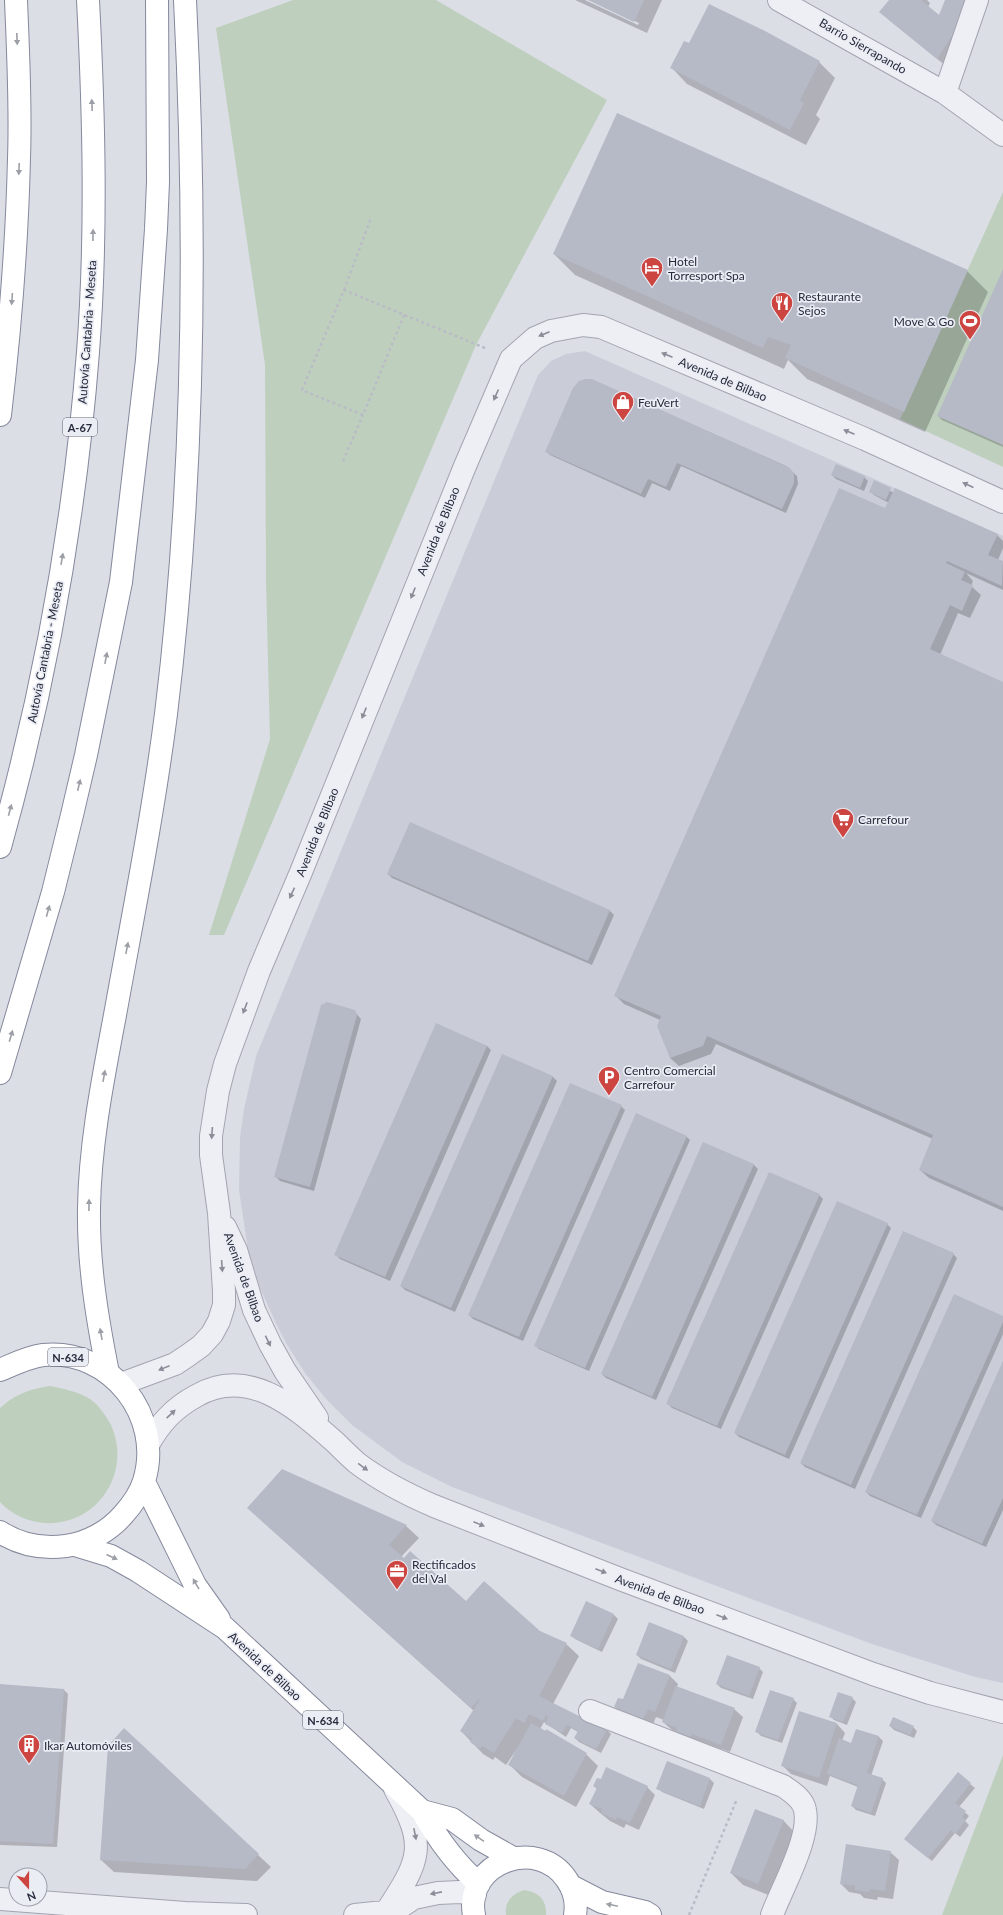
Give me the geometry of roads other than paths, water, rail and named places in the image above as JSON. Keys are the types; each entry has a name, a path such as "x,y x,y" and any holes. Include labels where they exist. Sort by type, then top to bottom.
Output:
{"highway":[{"path":"0,415 10,330 16,244 19,156 16,0"},
{"name":"Autovía Cantabria - Meseta","path":"0,847 34,712 68,529 88,352 94,165 88,0"},
{"path":"0,1073 53,892 72,815 86,755 121,582 147,360 156,230 158,182 157,0"},
{"path":"114,1379 92,1280 90,1242 91,1170 103,1081 157,777 174,647 187,486 191,387 191,195 190,113 185,0"},
{"name":"N-634","path":"0,1354 26,1359"},
{"name":"N-634","path":"0,1370 26,1359 43,1356 60,1355 77,1358 93,1364 114,1379 137,1406 146,1432 148,1445 144,1482 133,1504 117,1522 97,1536 75,1545 52,1548 29,1545 7,1537 0,1532"},
{"name":"Avenida de Bilbao","path":"144,1482 196,1585 225,1628"},
{"name":"Avenida de Bilbao","path":"75,1545 111,1556 138,1571 225,1628 422,1811 434,1834 463,1870 476,1898"},
{"name":"Avenida de Bilbao","path":"422,1811 452,1819 481,1840 513,1858"},
{"name":"N-634","path":"476,1898 493,1868 502,1862 513,1858 524,1857 547,1862 556,1868 571,1886 602,1902 646,1912 650,1915"},
{"name":"N-634","path":"571,1886 575,1902 575,1915"}],"street":[{"name":"Barrio Sierrapando","path":"780,0 945,93 1003,135"},
{"path":"945,93 977,0"},
{"name":"Avenida de Bilbao","path":"114,1379 175,1364 206,1340 219,1321 224,1305 219,1214 211,1155 211,1136 218,1091 236,1031 259,971 301,872 462,474 511,359 535,338 551,331 583,325 601,327 865,439 1003,502"},
{"name":"Avenida de Bilbao","path":"219,1214 236,1250 254,1310 270,1344 285,1372 304,1401 334,1441"},
{"name":"Avenida de Bilbao","path":"148,1445 159,1426 173,1412 188,1400 204,1391 224,1385 244,1385 265,1391 287,1403 334,1441 355,1461 377,1477 404,1492 486,1527 873,1674 930,1693 1003,1712"},
{"path":"590,1711 783,1786 792,1791 799,1798 805,1809 806,1822 804,1838 772,1915"},
{"name":"Avenida de Bilbao","path":"394,1786 410,1814 416,1836 416,1853 394,1912"},
{"path":"355,1915 394,1912 414,1898 438,1893 460,1892 476,1898"},
{"path":"0,1899 185,1913 246,1915"}],"place":[{"name":"Hotel Torresport Spa","path":"652,288"},
{"name":"Restaurante Sejos","path":"782,322"},
{"name":"Move & Go","path":"970,340"},
{"name":"FeuVert","path":"623,422"},
{"name":"Carrefour","path":"843,838"},
{"name":"Centro Comercial Carrefour","path":"609,1096"},
{"name":"Rectificados del Val","path":"397,1590"},
{"name":"Ikar Automóviles","path":"29,1764"}]}
